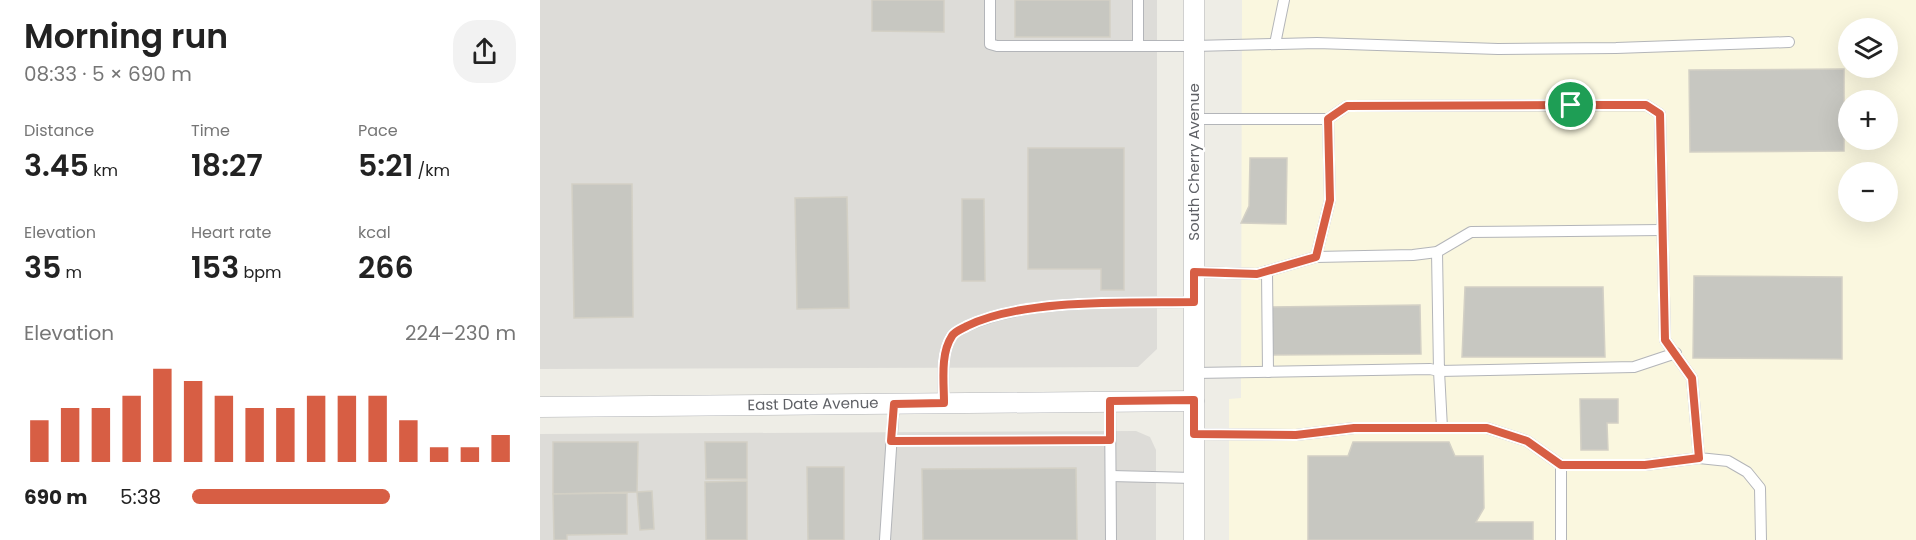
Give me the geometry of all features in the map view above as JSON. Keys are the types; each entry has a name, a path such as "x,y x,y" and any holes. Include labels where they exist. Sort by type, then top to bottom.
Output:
{"street":[{"name":"South Cherry Avenue","path":"1194,0 1194,540"},
{"name":"East Date Avenue","path":"540,407 1194,400"}],"lane":[{"path":"990,0 990,44 997,46 1194,46 1317,43 1498,49 1616,48 1789,42"},
{"path":"1138,0 1138,46"},
{"path":"1275,44 1284,0"},
{"path":"1194,119 1328,119 1347,106 1646,105 1660,114 1665,340 1692,378 1699,458"},
{"path":"1316,257 1330,200 1328,119"},
{"path":"1194,272 1257,274 1316,257 1413,255 1437,252 1471,232 1662,230"},
{"path":"1437,252 1442,428"},
{"path":"1267,271 1268,372"},
{"path":"944,403 946,348 953,333 974,323 1012,312 1063,306 1194,302"},
{"path":"1194,374 1634,367 1676,353"},
{"path":"1110,401 1111,540"},
{"path":"885,540 894,404"},
{"path":"1194,434 1296,435 1354,428 1487,428 1527,441 1561,465 1645,465 1699,458 1728,461 1747,472 1760,488 1761,540"},
{"path":"891,441 1110,440"},
{"path":"1561,465 1561,540"},
{"path":"1111,476 1194,478"}],"shaded area":[{"path":"540,0 1157,0 1157,349 1138,367 540,369"},
{"path":"1242,0 1916,0 1916,540 1229,540 1229,399 1241,398"},
{"path":"1136,431 1150,437 1156,450 1156,540 540,540 540,434"}],"building":[{"path":"872,0 944,0 944,32 872,31"},
{"path":"1015,0 1110,0 1110,37 1015,37"},
{"path":"1838,69 1838,78 1844,78 1844,90 1838,90 1838,150 1844,151 1690,152 1689,70"},
{"path":"1028,148 1124,148 1124,290 1101,290 1101,269 1028,269"},
{"path":"1250,158 1287,158 1286,224 1241,223 1249,206"},
{"path":"572,184 632,184 633,317 574,318"},
{"path":"847,197 849,308 797,309 795,198"},
{"path":"962,199 984,199 985,281 962,281"},
{"path":"1694,276 1842,277 1842,359 1693,358"},
{"path":"1465,287 1603,287 1605,357 1462,357"},
{"path":"1420,305 1421,354 1268,355 1267,307"},
{"path":"1580,399 1618,399 1618,423 1607,423 1608,450 1581,450"},
{"path":"553,442 638,442 637,492 553,494"},
{"path":"705,442 747,442 747,479 706,479"},
{"path":"1353,442 1449,442 1455,456 1483,456 1484,508 1476,522 1533,522 1533,540 1308,540 1308,456 1348,456"},
{"path":"807,467 844,467 844,540 808,540"},
{"path":"1076,468 1077,540 923,540 922,469"},
{"path":"747,481 747,540 706,540 705,482"},
{"path":"652,491 654,529 640,530 637,492"},
{"path":"627,493 627,534 567,535 567,540 554,540 553,494"}],"route":[{"path":"1571,105 1646,105 1660,114 1665,340 1692,378 1699,458 1645,465 1561,465 1527,441 1487,428 1354,428 1296,435 1194,434 1194,400 1110,401 1110,440 891,441 894,404 944,403 946,348 953,333 974,323 1012,312 1063,306 1194,302 1194,272 1257,274 1316,257 1330,200 1328,119 1347,106 1571,105"}]}
